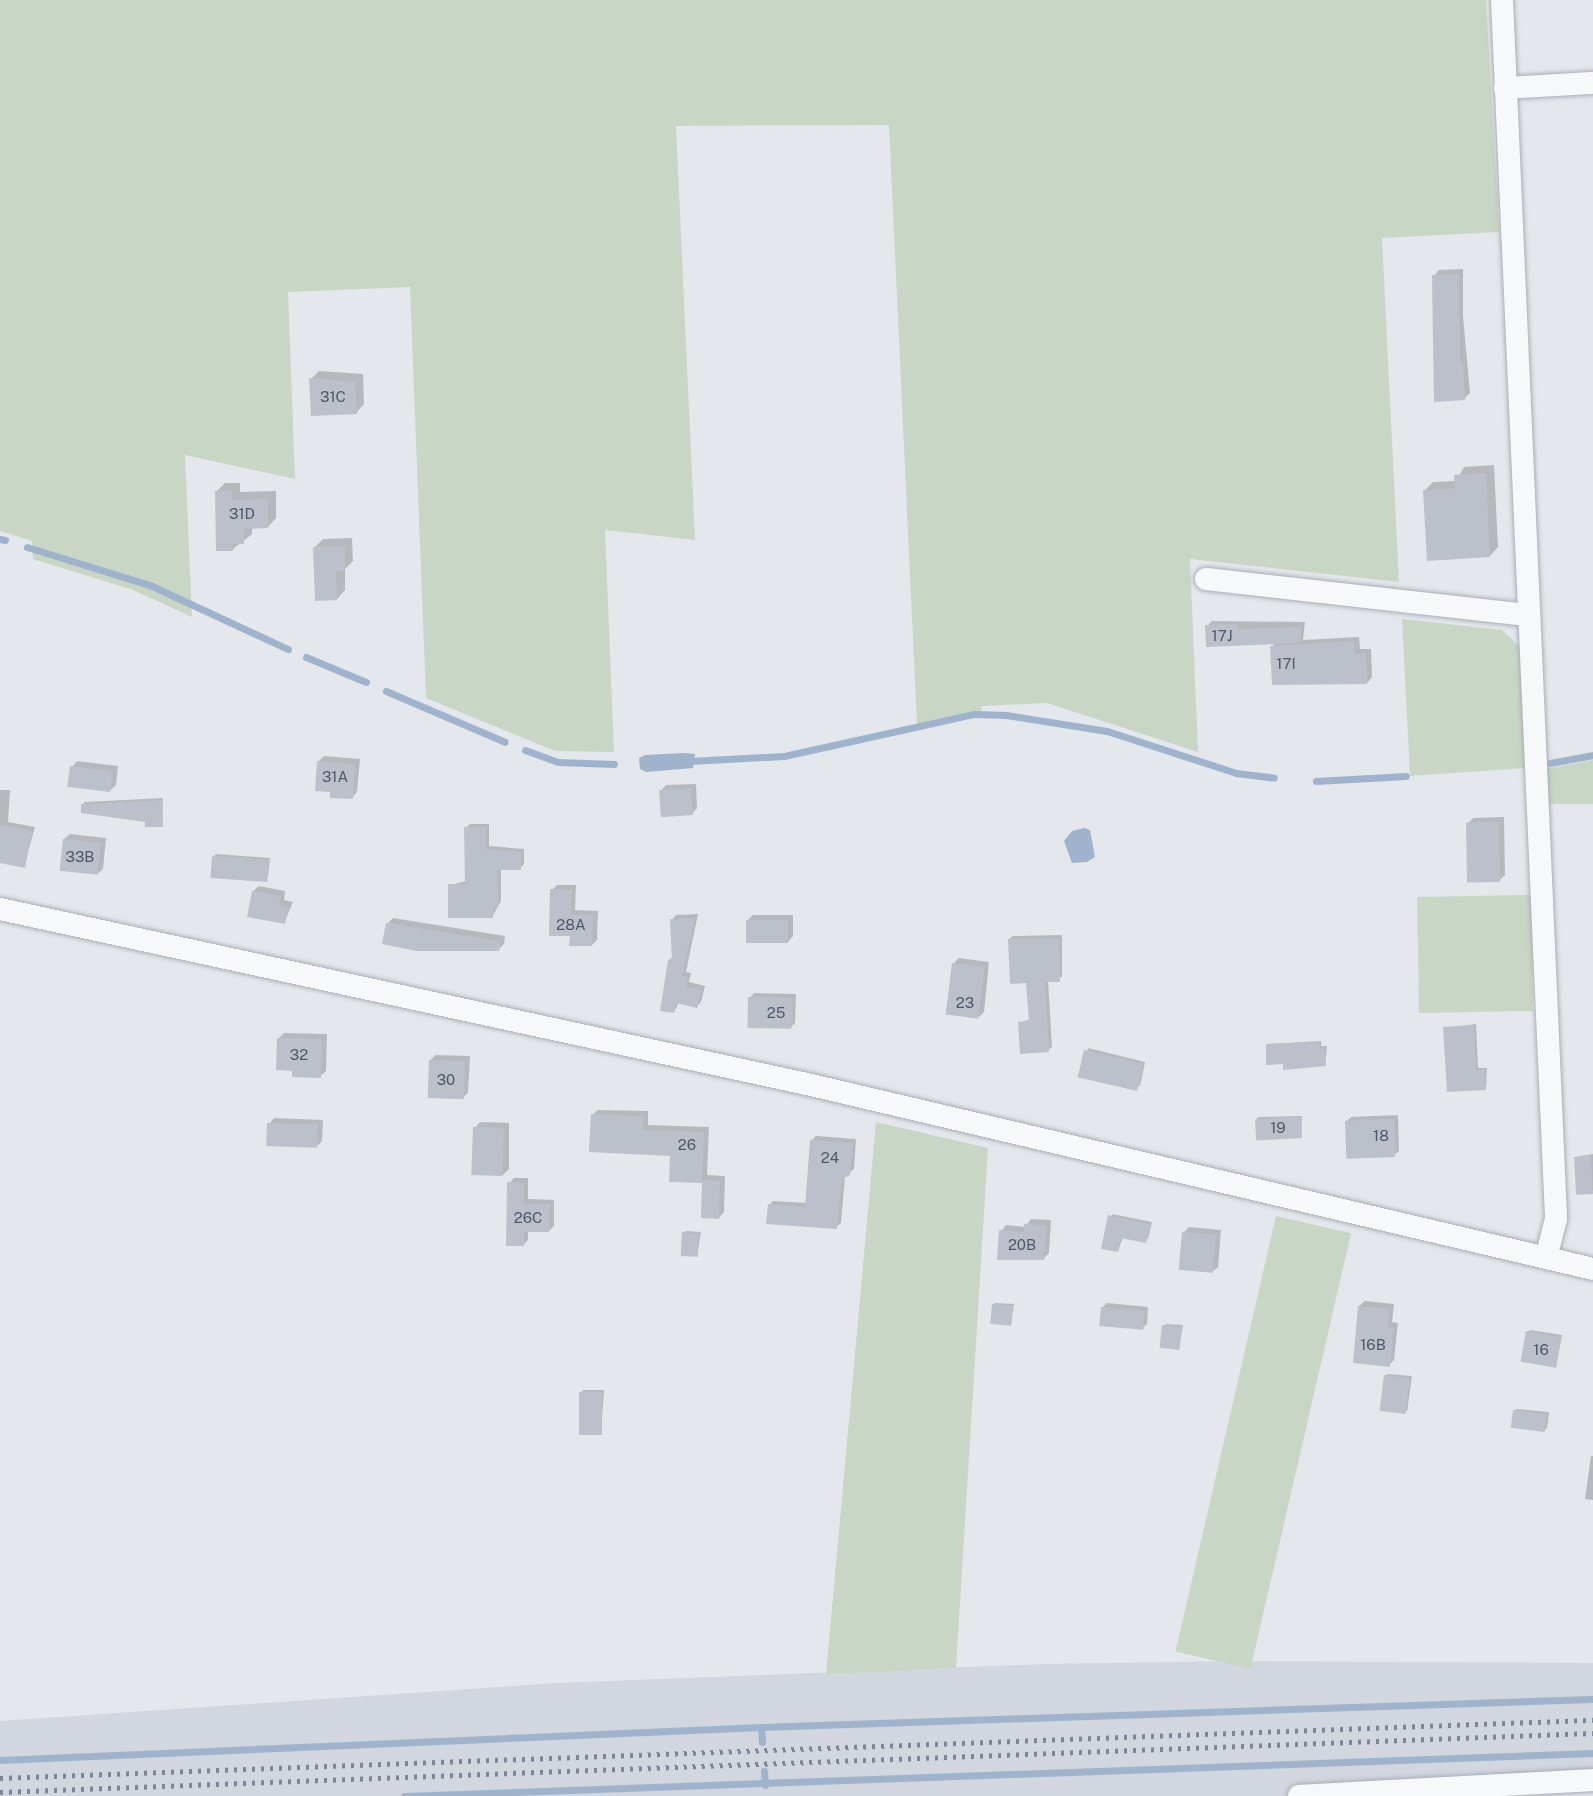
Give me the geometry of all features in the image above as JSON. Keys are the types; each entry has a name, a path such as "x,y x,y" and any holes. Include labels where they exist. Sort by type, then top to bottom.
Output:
{"street":[{"path":"1502,0 1527,615 1556,1219 1546,1258"},
{"path":"1504,88 1593,83"},
{"path":"1206,579 1527,615"},
{"path":"0,909 807,1084 1593,1269"},
{"path":"1299,1796 1593,1780"}],"shaded area":[{"path":"1236,1661 1593,1663 1593,1790 1487,1796 0,1796 0,1721 557,1683 1045,1664"}],"green space":[{"path":"0,0 1486,0 1499,232 1382,238 1399,582 1190,559 1198,752 1047,703 981,706 982,713 917,725 889,125 676,126 695,540 605,530 614,752 555,751 426,698 410,287 288,292 295,479 185,455 192,617 133,590 33,559 32,541 0,531"},
{"path":"1402,619 1502,630 1520,647 1525,768 1410,776"},
{"path":"1593,760 1593,804 1545,804 1544,769"},
{"path":"1531,895 1533,1011 1419,1013 1417,897"},
{"path":"876,1122 988,1148 956,1668 826,1674"},
{"path":"1276,1216 1351,1233 1250,1669 1175,1652"}],"water":[{"path":"695,754 693,768 646,772 640,769 639,758 645,755"},
{"path":"1084,828 1090,830 1095,857 1087,862 1072,863 1064,841 1072,831"}],"building":[{"path":"1459,274 1460,362 1463,362 1465,400 1434,402 1432,275"},
{"path":"309,378 355,382 357,414 311,416"},
{"path":"1486,473 1490,557 1427,561 1423,490 1455,488 1454,475"},
{"path":"232,490 232,500 268,499 268,528 244,529 244,544 233,544 233,551 216,551 215,491"},
{"path":"345,546 345,571 336,571 337,600 315,601 313,547"},
{"path":"1237,624 1238,629 1301,627 1301,643 1206,647 1205,625"},
{"path":"1354,641 1355,654 1366,653 1367,684 1272,685 1270,646"},
{"path":"317,761 355,764 353,799 330,798 330,792 315,791"},
{"path":"70,766 113,771 110,792 67,787"},
{"path":"691,788 693,815 661,817 659,790"},
{"path":"162,800 163,827 145,827 145,822 81,813 81,804"},
{"path":"1499,822 1500,882 1467,883 1466,823"},
{"path":"0,825 32,831 25,868 0,863"},
{"path":"464,827 486,827 486,849 521,852 521,870 497,870 498,906 493,906 493,918 448,918 448,884 465,884"},
{"path":"63,839 101,843 97,875 60,871"},
{"path":"212,856 269,860 267,882 210,878"},
{"path":"550,889 572,890 571,915 593,915 592,946 569,946 570,936 549,936"},
{"path":"252,891 281,896 279,905 288,907 285,924 247,917"},
{"path":"695,918 682,976 688,977 686,987 701,990 697,1008 676,1003 674,1013 660,1011 668,960 672,961 670,919"},
{"path":"746,920 788,920 788,943 746,943"},
{"path":"386,923 500,941 499,951 416,951 382,944"},
{"path":"1059,938 1060,982 1045,982 1049,1052 1020,1054 1018,1022 1029,1021 1026,983 1010,984 1008,939"},
{"path":"952,963 985,967 978,1019 946,1015"},
{"path":"748,997 792,998 791,1029 747,1028"},
{"path":"1474,1025 1476,1070 1485,1069 1486,1090 1447,1092 1443,1027"},
{"path":"277,1038 322,1039 321,1078 292,1077 292,1071 276,1070"},
{"path":"1319,1042 1320,1048 1325,1047 1326,1066 1283,1070 1283,1064 1266,1065 1266,1044"},
{"path":"1084,1050 1143,1064 1137,1091 1078,1077"},
{"path":"429,1060 465,1061 464,1099 428,1098"},
{"path":"591,1114 644,1116 643,1130 704,1132 702,1180 720,1181 719,1219 701,1218 702,1183 669,1182 670,1156 589,1152"},
{"path":"1301,1117 1302,1138 1256,1140 1255,1119"},
{"path":"1394,1119 1395,1157 1346,1159 1345,1121"},
{"path":"267,1123 318,1125 317,1148 266,1146"},
{"path":"473,1127 504,1128 502,1176 471,1175"},
{"path":"810,1140 853,1143 850,1175 842,1179 837,1229 766,1224 768,1204 805,1207"},
{"path":"1591,1156 1593,1194 1576,1195 1574,1157"},
{"path":"507,1182 524,1183 524,1204 550,1204 549,1232 524,1232 524,1246 506,1246"},
{"path":"1108,1215 1150,1224 1146,1243 1121,1238 1118,1252 1101,1249"},
{"path":"1024,1224 1047,1225 1044,1260 997,1260 999,1230 1024,1232"},
{"path":"682,1232 699,1233 698,1257 681,1256"},
{"path":"1182,1232 1216,1235 1213,1273 1179,1270"},
{"path":"992,1304 1013,1306 1011,1326 990,1324"},
{"path":"1358,1306 1389,1309 1388,1327 1393,1328 1390,1367 1353,1363"},
{"path":"1101,1307 1145,1311 1143,1330 1099,1326"},
{"path":"1162,1325 1182,1327 1179,1350 1160,1348"},
{"path":"1526,1331 1561,1337 1556,1368 1521,1362"},
{"path":"1384,1375 1410,1378 1405,1414 1380,1411"},
{"path":"579,1392 602,1392 602,1435 579,1435"},
{"path":"1513,1410 1547,1414 1545,1432 1511,1428"}],"waterway":[{"path":"0,539 5,540"},
{"path":"27,547 152,586 288,649"},
{"path":"306,657 366,682"},
{"path":"386,691 505,742"},
{"path":"689,761 784,756 974,714 1006,715 1107,731 1236,773 1274,778"},
{"path":"525,750 558,762 614,764"},
{"path":"1550,763 1593,755"},
{"path":"1316,781 1406,776"},
{"path":"0,1760 761,1727 1593,1699"},
{"path":"761,1727 762,1742"},
{"path":"404,1796 1593,1753"},
{"path":"764,1771 765,1785"}],"railway":[{"path":"0,1778 1593,1720"},
{"path":"0,1792 1593,1733"}]}
